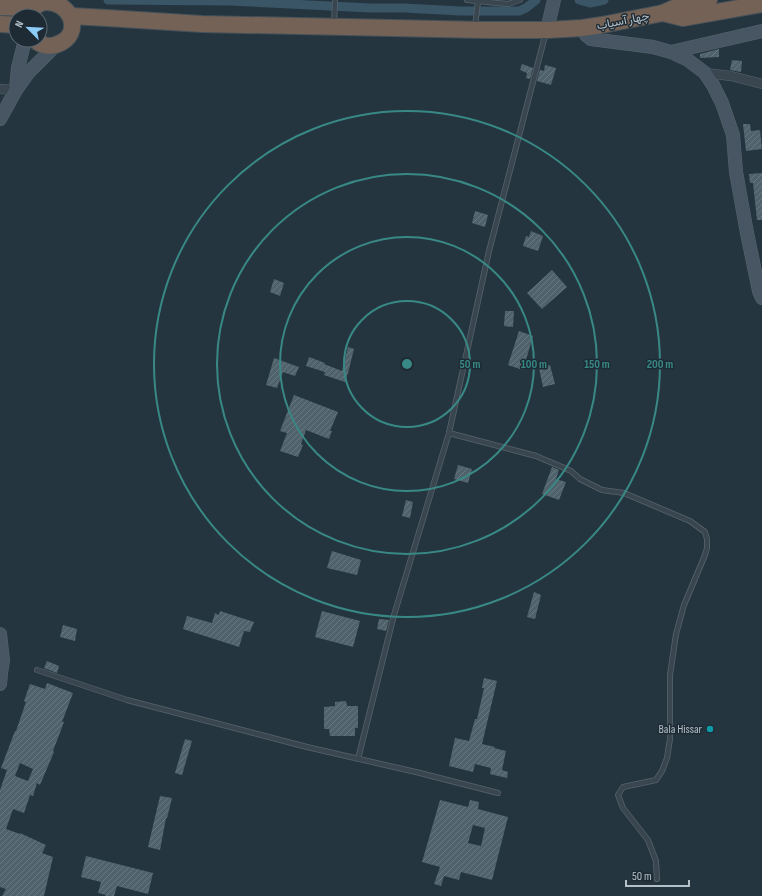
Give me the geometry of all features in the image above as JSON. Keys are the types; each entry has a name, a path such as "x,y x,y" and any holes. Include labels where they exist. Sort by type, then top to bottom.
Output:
{"highway":[{"name":"چهار آسیاب","path":"61,9 107,18 202,24 333,27 476,25 547,30 582,28 663,13 682,5 709,0"},
{"path":"35,8 40,3 61,9 68,37 63,42 48,46"},
{"name":"چهار آسیاب","path":"663,13 683,18 762,4"}],"street":[{"path":"547,30 554,0"},
{"path":"582,28 586,36 591,39 653,47 671,52 688,60 704,73 714,85 733,135 736,172 747,233 759,291 762,298"},
{"path":"671,52 762,30"},
{"path":"0,119 16,90 29,72 56,45"},
{"path":"16,90 18,68 23,48"},
{"path":"704,73 731,76 762,84"},
{"path":"0,89 16,90"},
{"path":"0,635 3,660 0,684"}],"lane":[{"path":"333,27 335,0"},
{"path":"467,0 508,4 520,0"},
{"path":"476,25 478,1"},
{"path":"358,759 394,615 449,433 489,252 547,30"},
{"path":"449,433 536,456 571,471 580,479 602,490 624,493 690,521 704,532 707,539 707,548 684,605 676,634 670,674 670,739 667,758 662,771 656,780 623,787 618,795 623,808 648,840 656,861 657,879"},
{"path":"37,670 127,700 307,747 498,793"}],"building":[{"path":"719,49 719,57 700,58 700,54"},
{"path":"732,60 742,61 741,72 730,70"},
{"path":"522,64 533,68 530,79 526,78 527,73 520,70"},
{"path":"545,65 556,68 551,85 537,81 540,70 544,71"},
{"path":"743,124 750,124 751,131 760,130 762,149 746,151"},
{"path":"762,173 762,220 757,220 753,183 750,183 749,174"},
{"path":"475,211 488,215 485,227 472,223"},
{"path":"531,231 543,236 538,251 523,246 526,236 529,237"},
{"path":"552,270 567,287 542,309 527,293"},
{"path":"274,279 284,283 280,296 270,292"},
{"path":"505,311 514,311 513,327 504,326"},
{"path":"519,331 533,336 523,370 508,365"},
{"path":"348,347 354,349 345,382 324,375 325,372 306,366 309,357 342,371"},
{"path":"274,358 299,367 295,376 283,372 277,388 266,385"},
{"path":"550,365 555,384 543,387 539,368"},
{"path":"294,395 338,412 330,431 332,431 329,439 306,430 301,444 303,445 298,457 280,451 287,433 280,431"},
{"path":"458,465 472,469 468,483 454,479"},
{"path":"552,467 559,470 556,479 566,482 559,500 542,494"},
{"path":"406,500 413,502 410,518 402,516"},
{"path":"332,551 361,560 357,575 327,568"},
{"path":"534,592 541,595 535,619 527,617"},
{"path":"220,611 254,622 250,632 244,631 239,647 183,629 187,616 212,623 215,613 219,615"},
{"path":"322,611 360,621 353,647 315,637"},
{"path":"379,619 389,620 386,631 377,629"},
{"path":"63,625 77,629 75,641 60,637"},
{"path":"47,661 59,666 57,673 44,668"},
{"path":"484,678 497,681 482,744 506,751 502,770 508,772 507,778 490,774 491,768 475,764 473,772 449,766 455,738 469,741 475,719 477,719 484,688 482,688"},
{"path":"47,683 73,693 62,722 64,722 53,751 54,752 40,785 37,783 33,796 30,795 24,813 13,809 6,829 20,833 46,845 42,853 53,857 44,896 2,896 6,889 0,887 0,790 7,770 1,768 16,731 26,702 24,701 30,684 45,689","holes":["20,763 33,769 28,781 15,776"]},
{"path":"346,701 347,706 358,706 358,728 355,728 355,736 330,736 329,729 324,729 324,707 335,706 335,702"},
{"path":"185,739 192,741 182,775 175,773"},
{"path":"160,796 172,798 166,818 160,850 148,847"},
{"path":"440,800 468,807 470,800 479,802 478,809 508,817 492,880 461,872 459,880 444,876 441,886 434,884 440,867 422,862","holes":["473,825 485,828 481,846 468,843"]},
{"path":"86,856 153,873 148,894 117,886 114,896 105,896 106,895 98,893 101,882 81,877"}],"waterway":[{"path":"108,0 230,1 460,11 519,11 526,8 536,0"},
{"path":"579,0 590,3 604,0"}],"place":[{"name":"Bala Hissar","path":"710,729"}]}
